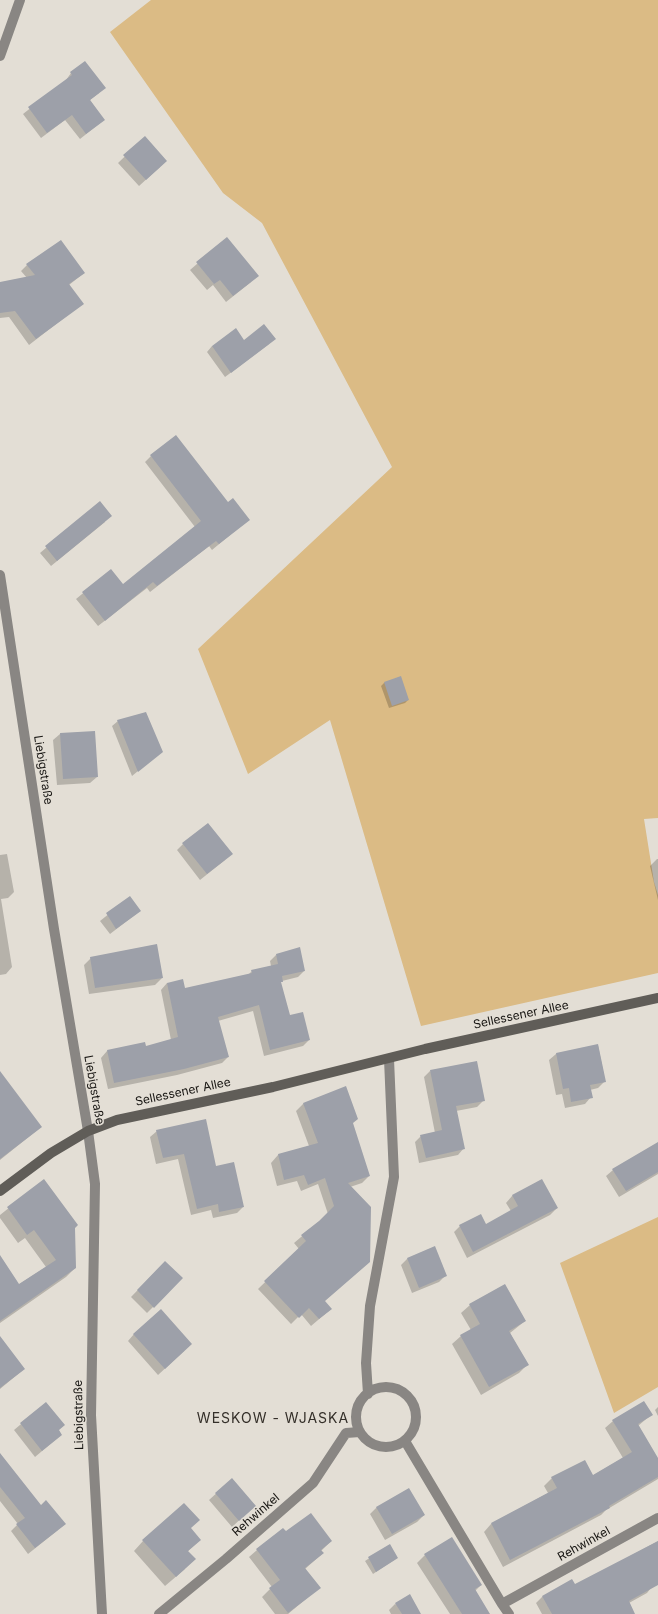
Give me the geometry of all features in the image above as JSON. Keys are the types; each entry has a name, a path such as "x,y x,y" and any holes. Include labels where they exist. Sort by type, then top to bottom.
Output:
{"main road":[{"name":"Sellessener Allee","path":"0,1191 52,1153 88,1131 117,1120 273,1087 425,1049 658,998"}],"street":[{"path":"0,56 20,0"},
{"name":"Liebigstraße","path":"0,575 54,929 88,1131 95,1184 90,1415 102,1614"},
{"path":"368,1394 366,1363 370,1306 394,1177 389,1059"},
{"path":"387,1387 406,1395 412,1403 416,1413 416,1423 412,1433 405,1441 396,1446 386,1447 376,1445 367,1440 360,1432 357,1424 358,1407 368,1394 377,1389 387,1387"},
{"name":"Rehwinkel","path":"159,1614 226,1559 313,1483 346,1433 360,1432"},
{"path":"405,1441 509,1614"},
{"name":"Rehwinkel","path":"502,1604 658,1518"}],"shaded area":[{"path":"151,0 658,0 658,818 644,819 654,882 658,895 658,973 421,1026 330,720 248,774 198,649 392,467 262,223 223,193 110,32"},
{"path":"658,1217 658,1387 614,1413 560,1263"}],"building":[{"path":"85,61 106,88 90,100 105,120 86,134 72,115 47,133 28,107 72,75 70,72"},
{"path":"145,136 167,161 146,180 123,155"},
{"path":"227,237 259,276 233,296 220,280 214,284 196,262"},
{"path":"61,240 85,273 69,284 84,304 36,339 15,311 0,313 0,282 35,275 26,264"},
{"path":"264,324 276,339 231,373 212,346 236,328 244,340"},
{"path":"176,435 228,502 233,498 250,520 219,544 216,541 157,586 153,582 105,621 82,592 111,569 123,584 201,521 150,455"},
{"path":"100,501 112,516 57,561 45,546"},
{"path":"401,676 409,700 392,706 384,682"},
{"path":"146,712 163,752 138,772 117,720"},
{"path":"95,731 98,777 63,779 60,733"},
{"path":"208,823 233,854 207,874 182,843"},
{"path":"130,896 141,911 116,929 106,913"},
{"path":"157,944 163,978 95,988 90,957"},
{"path":"300,947 305,971 282,976 283,982 281,982 290,1015 303,1012 310,1040 270,1050 259,1005 218,1017 229,1057 184,1069 114,1083 107,1050 145,1042 146,1046 178,1037 167,983 183,979 185,988 252,973 251,970 278,964 276,954"},
{"path":"598,1044 606,1082 590,1085 593,1098 571,1102 569,1088 563,1089 556,1053"},
{"path":"477,1061 485,1101 456,1106 465,1149 426,1158 420,1135 442,1130 430,1070"},
{"path":"0,1071 42,1127 0,1159"},
{"path":"346,1086 358,1119 353,1123 370,1176 348,1183 371,1207 370,1262 325,1301 332,1309 319,1319 309,1308 299,1318 264,1281 306,1241 301,1235 319,1221 334,1206 325,1178 308,1185 304,1175 284,1180 278,1154 318,1143 303,1103"},
{"path":"206,1119 216,1166 234,1162 244,1207 219,1212 218,1204 197,1209 184,1154 163,1158 156,1130"},
{"path":"658,1142 658,1172 626,1191 612,1169"},
{"path":"44,1179 78,1225 75,1228 76,1268 0,1321 0,1255 19,1284 56,1260 34,1230 27,1235 7,1207"},
{"path":"542,1179 558,1208 473,1252 459,1225 481,1214 486,1224 518,1206 512,1195"},
{"path":"435,1246 447,1276 419,1288 407,1258"},
{"path":"165,1261 183,1278 154,1308 137,1290"},
{"path":"505,1284 526,1321 509,1331 529,1365 489,1387 460,1335 480,1324 469,1304"},
{"path":"161,1309 192,1344 165,1369 133,1334"},
{"path":"0,1336 25,1369 0,1388"},
{"path":"644,1401 653,1415 638,1424 658,1458 658,1477 609,1506 610,1508 510,1560 491,1523 557,1488 551,1477 585,1460 593,1475 632,1452 612,1420"},
{"path":"46,1402 65,1425 59,1430 62,1435 42,1451 20,1423"},
{"path":"0,1453 41,1505 46,1500 66,1524 35,1548 16,1524 25,1518 0,1487"},
{"path":"232,1478 256,1506 239,1521 215,1493"},
{"path":"409,1488 425,1515 392,1534 376,1507"},
{"path":"184,1503 200,1520 191,1528 201,1540 188,1551 196,1559 176,1577 142,1540"},
{"path":"311,1513 332,1541 321,1550 324,1553 305,1568 321,1588 288,1613 269,1588 280,1580 256,1549 283,1528 286,1531"},
{"path":"452,1537 482,1585 475,1589 490,1614 462,1614 424,1554"},
{"path":"658,1541 658,1585 629,1601 635,1614 552,1614 542,1596 572,1579 575,1584"},
{"path":"390,1544 398,1558 376,1572 368,1557"},
{"path":"410,1594 421,1614 402,1614 395,1603"}],"district":[{"name":"WESKOW - WJASKA","path":"273,1419"}]}
